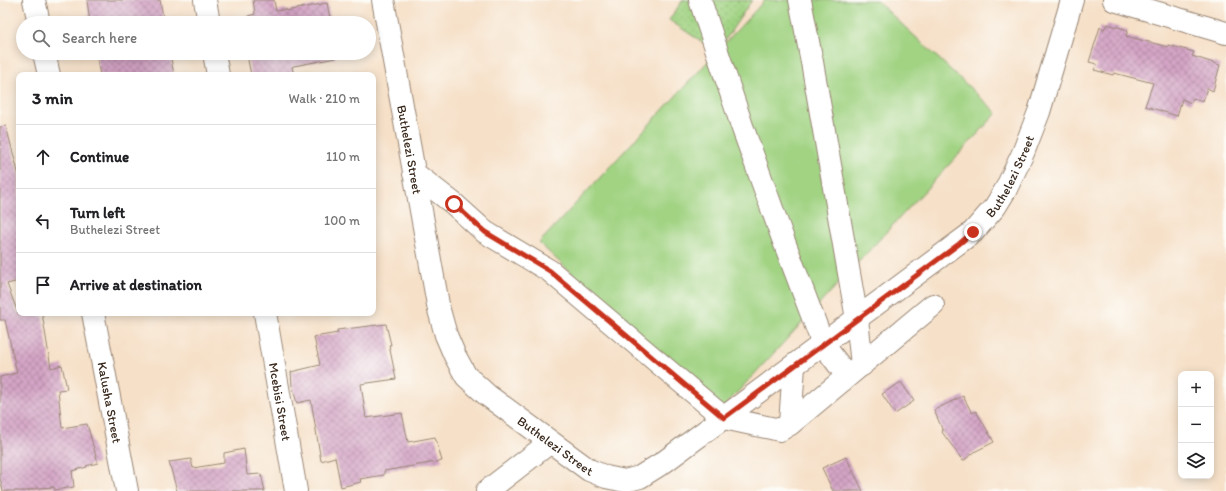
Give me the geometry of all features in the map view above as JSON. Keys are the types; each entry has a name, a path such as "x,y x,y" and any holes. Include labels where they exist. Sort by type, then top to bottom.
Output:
{"street":[{"path":"34,0 37,16"},
{"path":"205,0 208,16"},
{"name":"Buthelezi Street","path":"383,0 439,310 446,335 455,356 466,376 550,442 589,470 626,486 664,462 959,244 973,232 995,207 1006,189 1023,153 1039,112 1072,0"},
{"path":"700,0 742,126 777,224 823,344 855,370"},
{"path":"800,0 857,319 855,370"},
{"path":"1114,0 1226,33"},
{"path":"45,60 47,72"},
{"path":"215,60 217,72"},
{"path":"414,173 454,204 485,232 550,271 724,418 780,430 790,424 933,305"},
{"name":"Kalusha Street","path":"94,316 127,491"},
{"name":"Mcebisi Street","path":"266,316 296,491"},
{"path":"790,424 794,366"},
{"path":"487,491 550,442"}],"green space":[{"path":"683,0 752,0 717,52 669,20"},
{"path":"765,0 876,0 997,113 720,411 539,243"}],"building":[{"path":"87,0 160,0 163,16 89,16"},
{"path":"253,0 274,0 276,11 286,9 286,11 327,3 330,16 248,16 255,14"},
{"path":"1107,24 1128,30 1126,36 1194,52 1192,56 1220,65 1213,91 1207,88 1203,101 1193,98 1191,103 1182,99 1177,116 1145,106 1153,83 1114,73 1113,75 1094,70 1097,64 1089,62 1100,27 1104,29"},
{"path":"97,60 171,60 173,72 99,72"},
{"path":"248,60 326,60 294,66 292,67 293,72 250,72"},
{"path":"6,126 16,164 16,282 7,284 16,308 16,316 42,316 51,368 62,365 67,389 58,390 62,428 87,424 98,463 72,471 74,487 55,490 54,487 38,488 26,491 3,491 0,478 0,377 17,373 5,320 0,320 0,127"},
{"path":"386,324 396,379 361,384 366,418 402,413 408,442 435,437 442,461 384,471 384,475 360,479 361,482 341,487 335,457 321,461 311,400 297,403 292,386 291,372 320,365 314,337 338,333 337,330"},
{"path":"901,382 914,401 895,414 882,394"},
{"path":"963,396 972,413 976,411 994,442 976,451 963,461 942,432 943,431 934,410"},
{"path":"244,449 247,475 261,474 265,491 177,491 169,462 191,459 193,468 224,463 224,453"},
{"path":"846,457 863,491 833,491 822,468"}],"route":[{"path":"454,204 485,232 550,271 698,398 724,418 959,244 973,232"}]}
